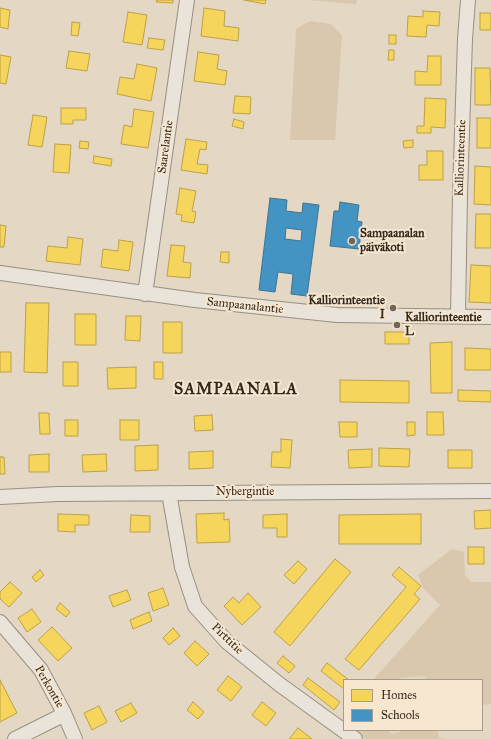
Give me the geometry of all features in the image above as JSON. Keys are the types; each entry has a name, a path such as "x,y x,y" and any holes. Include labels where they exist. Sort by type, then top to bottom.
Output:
{"street":[{"name":"Saarelantie","path":"145,294 187,0"},
{"name":"Kalliorinteentie","path":"458,316 460,171 468,0"},
{"name":"Sampaanalantie","path":"0,273 145,294 251,307 337,315 491,317"},
{"name":"Nybergintie","path":"0,497 50,494 491,490"},
{"name":"Pirttitie","path":"169,493 182,568 195,606 227,642 278,684 343,730"},
{"name":"Perkontie","path":"0,622 41,670 64,713 75,739"},
{"path":"15,739 64,713"},
{"name":"Pirttitie","path":"344,731 355,739"}],"shaded area":[{"path":"308,0 357,0 356,4"},
{"path":"310,21 331,24 342,35 335,140 290,140 296,29"},
{"path":"452,549 464,552 465,575 472,582 491,582 491,704 483,705 483,679 426,679 424,676 400,679 374,679 440,605 423,588 418,575"},
{"path":"355,731 389,731 392,734 402,731 438,731 439,738 447,739 366,739"}],"building: Homes":[{"path":"157,0 173,0 173,3 156,2"},
{"path":"244,0 266,0 265,4"},
{"path":"0,8 10,10 8,29 0,27"},
{"path":"204,8 225,11 224,26 239,28 238,41 201,36"},
{"path":"423,11 440,12 439,26 427,25 426,37 407,36 408,16 423,17"},
{"path":"128,12 147,15 142,45 123,42"},
{"path":"480,13 491,13 491,30 480,30"},
{"path":"72,22 80,23 78,36 71,35"},
{"path":"389,35 396,35 396,44 389,44"},
{"path":"149,38 165,40 163,50 147,48"},
{"path":"389,50 394,50 394,60 388,60"},
{"path":"69,51 90,54 87,71 66,68"},
{"path":"198,52 219,55 217,69 227,71 225,85 194,81"},
{"path":"0,55 11,57 6,84 0,83"},
{"path":"428,56 441,56 441,85 415,85 415,71 427,72"},
{"path":"137,64 157,68 151,101 117,94 120,77 134,79"},
{"path":"475,68 490,68 491,105 475,105"},
{"path":"235,96 251,97 250,114 233,113"},
{"path":"425,98 446,99 445,128 431,127 431,133 417,133 417,126 424,126"},
{"path":"61,108 86,108 86,120 73,120 73,124 61,124"},
{"path":"134,109 154,112 148,148 121,144 124,125 132,127"},
{"path":"33,115 47,117 42,147 28,145"},
{"path":"477,118 491,118 491,148 477,148"},
{"path":"234,119 244,122 243,129 232,126"},
{"path":"186,139 207,142 206,150 200,149 197,164 208,165 207,174 181,170"},
{"path":"413,140 413,147 404,148 403,141"},
{"path":"80,141 89,142 88,149 79,148"},
{"path":"55,144 71,145 69,173 53,172"},
{"path":"427,151 443,151 443,180 419,180 419,165 427,165"},
{"path":"94,156 112,159 111,166 93,163"},
{"path":"475,166 491,167 491,205 474,204"},
{"path":"180,188 196,191 192,211 196,212 194,223 181,221 182,215 176,214"},
{"path":"476,214 491,214 491,248 475,248"},
{"path":"0,225 6,226 4,247 0,247"},
{"path":"68,237 83,239 80,265 46,261 48,246 67,248"},
{"path":"119,240 133,242 129,271 101,267 103,249 118,251"},
{"path":"171,245 185,246 183,262 191,263 190,278 167,276"},
{"path":"221,252 229,252 229,263 220,262"},
{"path":"471,265 491,266 491,303 469,302"},
{"path":"26,303 49,303 47,373 24,372"},
{"path":"75,314 96,314 96,345 75,345"},
{"path":"126,316 141,316 140,341 125,340"},
{"path":"163,322 182,322 182,353 163,353"},
{"path":"385,332 409,332 409,344 385,344"},
{"path":"452,342 452,393 431,393 430,343"},
{"path":"465,348 491,349 491,370 465,370"},
{"path":"0,352 11,352 11,372 0,372"},
{"path":"63,362 78,362 78,386 63,386"},
{"path":"154,362 163,362 163,379 154,379"},
{"path":"136,367 136,388 108,389 107,368"},
{"path":"340,380 409,381 409,403 340,402"},
{"path":"458,390 491,391 491,402 458,401"},
{"path":"427,412 443,412 444,435 427,435"},
{"path":"39,413 49,413 50,434 40,434"},
{"path":"212,415 213,430 195,431 194,416"},
{"path":"65,420 78,420 78,436 65,436"},
{"path":"120,420 139,420 139,440 120,440"},
{"path":"339,422 357,422 357,437 340,437"},
{"path":"407,422 415,422 415,435 407,436"},
{"path":"281,439 292,440 290,468 271,467 272,452 281,452"},
{"path":"158,445 158,470 135,471 135,446"},
{"path":"379,448 410,449 409,467 379,466"},
{"path":"372,449 372,467 349,468 348,450"},
{"path":"448,450 472,450 472,468 448,468"},
{"path":"213,451 213,468 189,469 189,452"},
{"path":"49,454 49,472 29,472 29,455"},
{"path":"106,454 107,471 83,472 82,455"},
{"path":"0,457 4,457 5,474 0,474"},
{"path":"491,510 491,528 475,529 474,511"},
{"path":"224,513 224,520 229,519 230,542 197,543 196,514"},
{"path":"58,514 89,515 89,525 75,525 75,532 58,531"},
{"path":"287,514 287,537 277,537 277,528 263,528 263,515"},
{"path":"421,514 421,544 339,544 339,515"},
{"path":"131,515 150,516 150,532 130,532"},
{"path":"468,547 484,547 484,564 468,564"},
{"path":"335,559 351,572 290,646 274,632"},
{"path":"298,561 307,569 294,584 284,575"},
{"path":"399,567 421,586 414,594 420,599 359,670 345,659 406,587 392,575"},
{"path":"40,570 44,575 36,582 32,577"},
{"path":"10,582 22,593 9,607 0,599 0,592"},
{"path":"163,588 169,605 153,611 148,593"},
{"path":"127,590 131,600 113,607 109,596"},
{"path":"248,593 261,607 242,625 224,606 233,597 239,603"},
{"path":"60,603 70,612 66,617 56,609"},
{"path":"32,609 41,622 27,632 18,618"},
{"path":"149,612 152,621 133,629 130,620"},
{"path":"52,627 72,648 58,661 38,640"},
{"path":"173,628 180,636 169,645 163,638"},
{"path":"195,641 209,654 197,666 184,653"},
{"path":"283,656 295,666 289,673 277,663"},
{"path":"327,663 348,679 343,679 343,688 321,671"},
{"path":"228,676 242,687 231,701 217,690"},
{"path":"308,678 340,702 334,710 303,685"},
{"path":"0,680 17,713 0,722"},
{"path":"193,702 204,712 198,719 187,710"},
{"path":"262,702 276,713 266,726 252,715"},
{"path":"131,703 137,713 121,722 115,711"},
{"path":"99,706 107,722 92,730 84,713"},
{"path":"298,728 312,739 289,739"}],"building: Schools":[{"path":"270,198 287,200 286,211 302,213 303,203 319,205 307,296 291,294 293,274 278,272 275,292 259,290","holes":["286,228 302,230 301,241 285,239"]},
{"path":"340,202 359,205 357,221 362,222 359,249 330,246 334,211 339,211"}],"place":[{"name":"Sampaanalan päiväkoti","path":"352,241"},
{"name":"Kalliorinteentie I","path":"393,308"},
{"name":"Kalliorinteentie L","path":"397,325"}],"district":[{"name":"SAMPAANALA","path":"236,390"}]}
